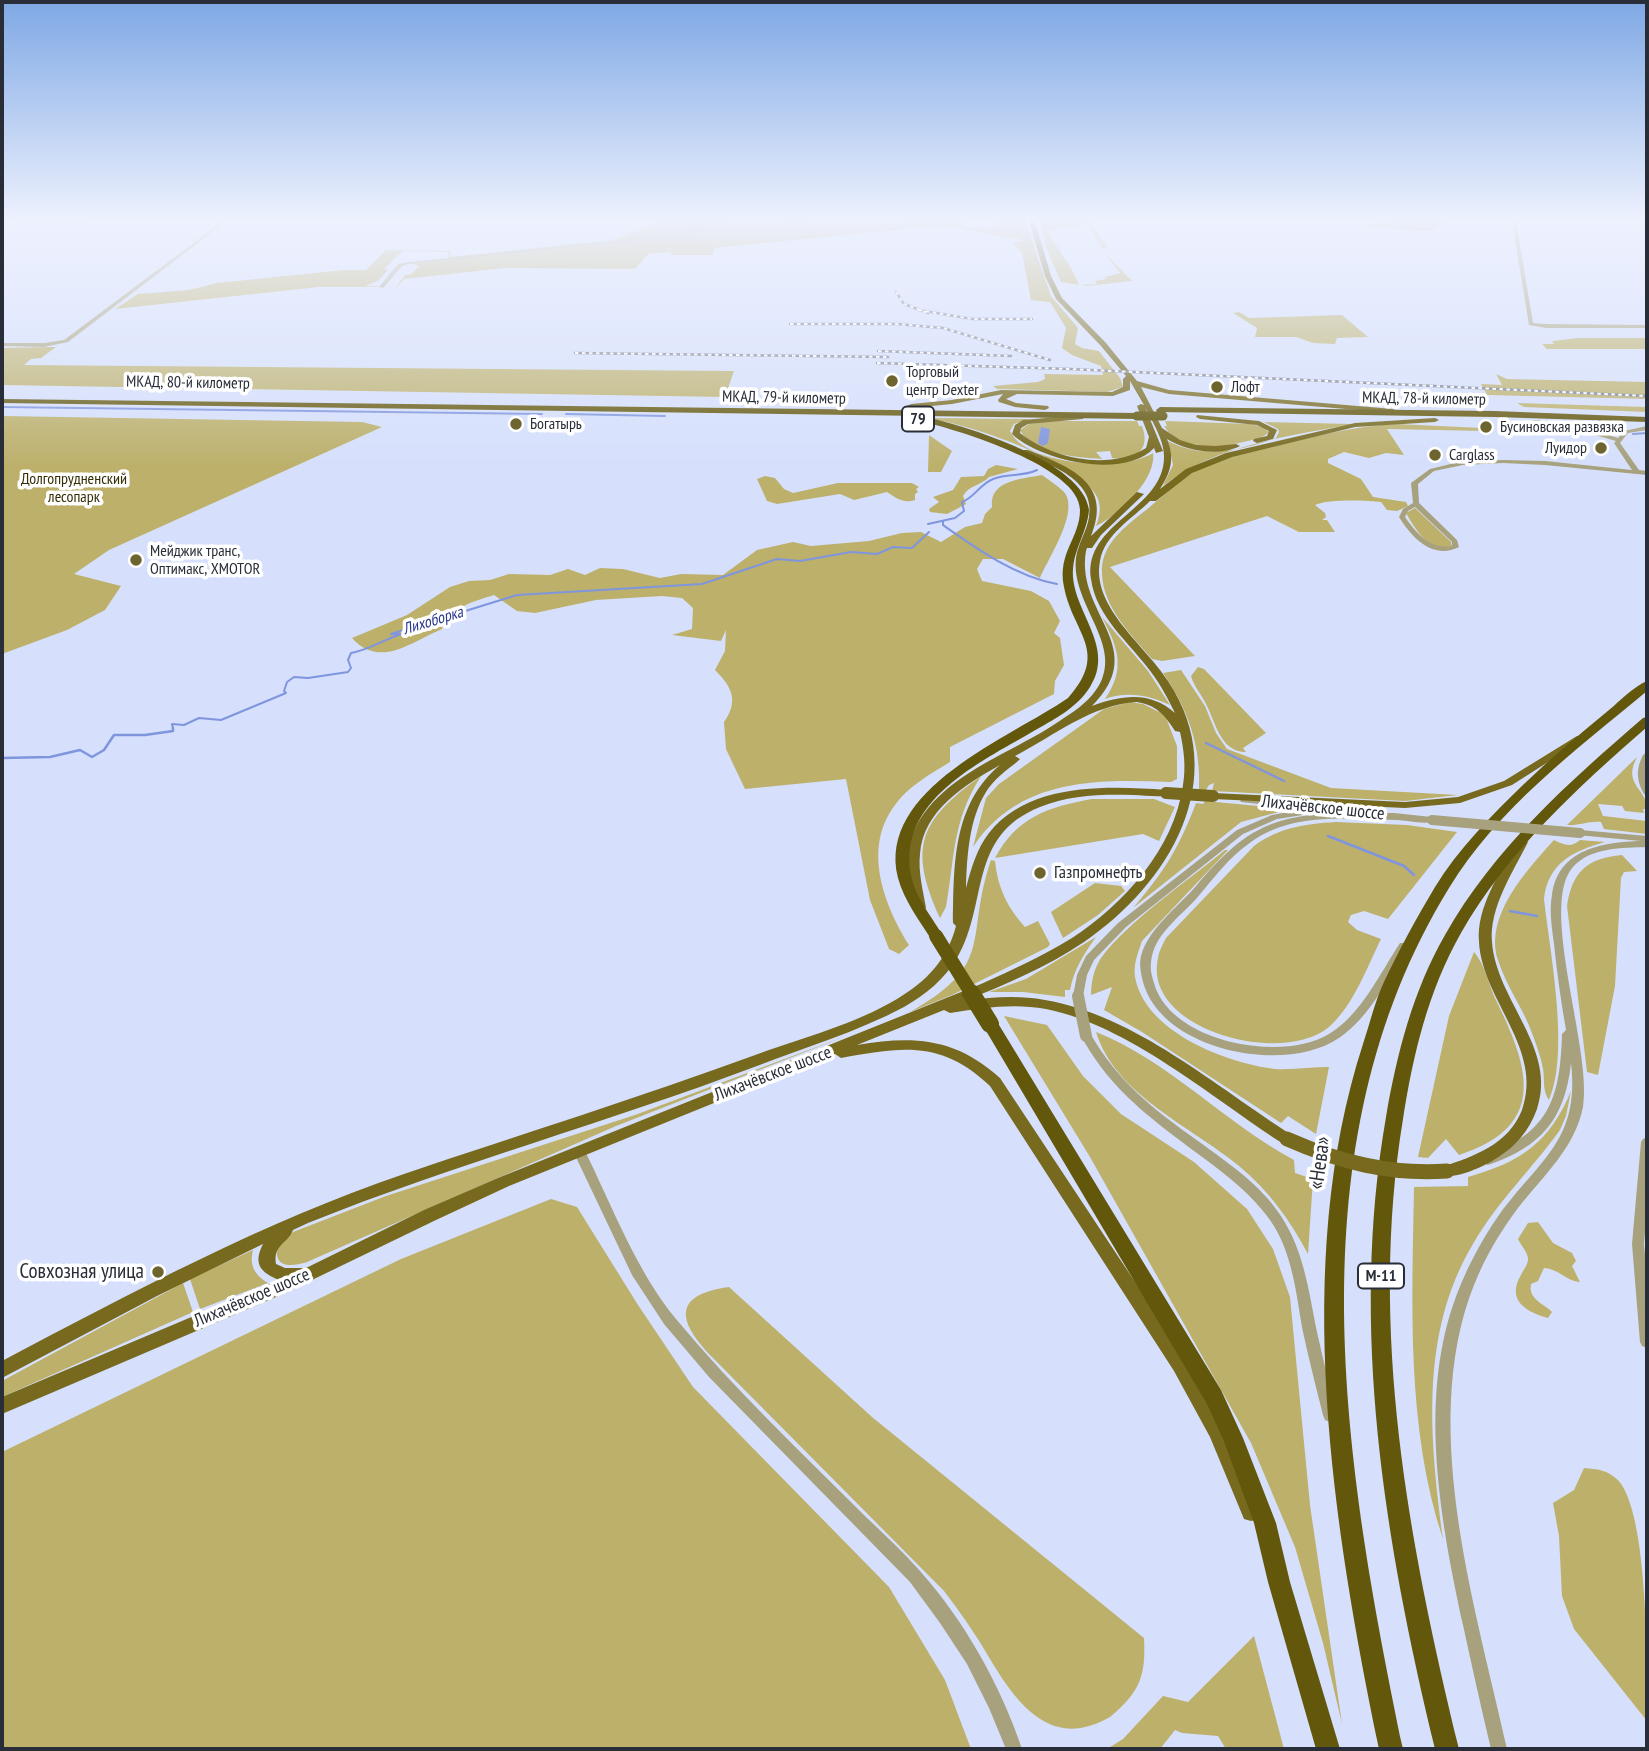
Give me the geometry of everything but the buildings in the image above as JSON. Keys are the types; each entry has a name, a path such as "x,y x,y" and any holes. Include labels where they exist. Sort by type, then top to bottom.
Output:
{"highway":[{"name":"МКАД, 80-й километр","path":"2,395 371,403"},
{"name":"МКАД, 80-й километр","path":"2,401 371,403"},
{"name":"МКАД, 79-й километр","path":"371,403 911,406 1200,413"},
{"name":"МКАД, 79-й километр","path":"371,403 1102,416 1137,410"},
{"name":"79","path":"849,413 944,424 1005,445"},
{"name":"МКАД, 78-й километр","path":"1200,413 1425,413 1647,420"},
{"name":"МКАД, 78-й километр","path":"1200,413 1647,427"},
{"path":"1005,445 1051,469 1080,493 1084,511 1069,556 1068,576 1073,599 1093,647 1094,664 1088,683 1072,701 938,788 912,817 902,842 904,871 920,909 1045,1112 1213,1397 1253,1486 1328,1749"},
{"name":"«Нева»","path":"1391,1749 1369,1646 1342,1469 1335,1379 1334,1308 1338,1219 1344,1163 1367,1051 1382,1005 1420,922 1443,886 1496,821 1597,726 1647,685"},
{"name":"М-11","path":"1447,1749 1423,1654 1404,1553 1388,1436 1380,1321 1385,1173 1405,1063 1418,1015 1434,974 1453,934 1498,866 1528,831 1647,721"}],"main road":[{"path":"1062,303 1106,350 1126,379 1137,410"},
{"path":"1106,350 1122,362 1137,382 1158,426 1168,456 1164,475 1156,488 1130,515"},
{"path":"911,406 952,402 1001,392 1113,394 1127,388 1126,379"},
{"path":"1137,382 1148,388 1168,392 1425,413"},
{"path":"1045,408 1008,403 1002,397 1019,393 1118,395 1132,398 1153,437 1160,458 1153,480 1098,533 1082,563"},
{"path":"1158,426 1175,442 1213,449 1266,439 1274,433 1259,423 1200,413"},
{"path":"1102,416 1032,421 1018,427 1016,434 1032,445 1056,455 1099,461 1140,456 1150,449 1153,437"},
{"name":"Лихачёвское шоссе","path":"2,1406 317,1271 431,1215 579,1151 893,1027 993,984 1056,953 1108,918 1134,893 1173,834 1189,787 1189,755 1186,729 1174,699 1153,667 1109,612 1096,585 1094,566 1101,547 1130,515 1189,471 1216,459 1355,425 1435,420"},
{"path":"1005,445 1057,467 1075,478 1089,491 1095,512 1081,555 1083,588 1107,641 1110,669 1096,696 1063,725"},
{"path":"920,909 914,873 915,845 932,811 951,792 976,774 1107,702 1121,699 1141,699 1159,706 1173,716 1189,755"},
{"path":"958,945 980,861 991,838 1009,821 1035,805 1075,793 1118,791 1405,805 1460,800 1508,783 1597,726"},
{"path":"958,945 960,879 974,804 980,792 996,774 1044,737"},
{"path":"893,1027 979,1003 1007,1001 1061,1007 1101,1020 1143,1043 1287,1139 1329,1157 1394,1173 1447,1171 1471,1165 1515,1137 1534,1103 1535,1076 1532,1061 1490,964 1485,940 1496,896 1528,831"},
{"name":"Лихачёвское шоссе","path":"2,1370 175,1278 300,1220 407,1179 535,1139 850,1025 903,1001 944,969 958,945"},
{"path":"794,1066 833,1055 909,1043 952,1051 986,1072 1006,1096 1180,1365 1217,1432 1279,1582"},
{"path":"300,1220 275,1239 268,1248 266,1262 269,1268 284,1275 317,1271"}],"street":[{"path":"2,345 44,345 66,341 117,303"},
{"path":"1526,303 1529,321 1534,325 1647,327"},
{"path":"1535,422 1575,427 1620,440"},
{"path":"1637,472 1617,447 1622,434 1647,427"},
{"path":"1416,504 1402,513 1412,533 1432,547 1446,549 1456,547 1455,541 1416,504 1412,494 1418,477 1430,471 1462,464 1507,460 1647,473"},
{"path":"1647,755 1640,770 1641,781 1647,792"},
{"name":"Лихачёвское шоссе","path":"1214,797 1355,813 1647,839"},
{"path":"1342,1469 1311,1332 1302,1277 1284,1230 1260,1197 1245,1183 1118,1082 1100,1063 1086,1036 1078,996 1086,966 1108,937 1240,832 1262,821 1290,814 1326,811 1355,813"},
{"path":"1400,817 1317,816 1277,825 1248,839 1156,935 1146,957 1145,970 1156,998 1180,1023 1196,1033 1236,1049 1258,1053 1302,1051 1320,1045 1347,1026 1420,922"},
{"path":"1499,1749 1461,1570 1449,1494 1444,1430 1446,1377 1458,1310 1476,1262 1494,1232 1559,1149 1575,1117 1578,1085 1555,901 1559,879 1569,864 1592,852 1647,844"},
{"path":"1471,1165 1516,1149 1539,1132 1556,1108 1568,1066 1566,999"},
{"path":"1647,1142 1638,1244 1647,1342"},
{"path":"579,1151 637,1271 669,1320 714,1373 915,1577 944,1612 990,1686 1014,1749"}],"green space":[{"path":"125,303 173,303 115,309"},
{"path":"1050,303 1057,303 1078,328 1075,344 1099,351 1120,378 1123,387 1107,392 997,389 993,386 1038,382 1045,379 1044,374 1103,375 1101,366 1072,355 1062,348 1066,328"},
{"path":"1239,312 1249,318 1342,315 1368,337 1337,338 1335,344 1313,343 1296,337 1255,337 1257,328 1233,313"},
{"path":"1578,338 1647,338 1647,349 1547,349 1542,344"},
{"path":"56,347 41,358 31,359 24,365 734,371 725,397 2,385 2,348"},
{"path":"1496,374 1507,379 1647,382 1647,399 1487,395 1481,384 1502,385"},
{"path":"1517,403 1647,407 1647,412 1524,407"},
{"name":"Долгопрудненский лесопарк","path":"2,416 362,422 382,427 109,550 74,574 121,586 105,610 67,630 2,654"},
{"path":"926,418 1030,419 1014,424 1010,431 1020,443 1035,452 1055,458 1099,464 1139,459 1153,453 1153,463 1143,485 1125,505 1096,526 1100,510 1096,495 1085,482 1067,469 992,435"},
{"path":"1049,421 1137,421 1144,434 1143,447 1134,455 1121,458 1112,458 1110,451 1096,452 1102,459 1068,456 1035,445 1020,430 1029,424"},
{"path":"1165,421 1251,424 1263,427 1269,432 1257,439 1233,444 1200,446 1180,440 1171,434 1164,426 1167,426"},
{"path":"1264,422 1353,424 1304,433 1270,440 1276,438 1278,429"},
{"path":"1396,424 1482,428 1485,431 1387,429 1404,455 1386,453 1369,458 1344,452 1328,459 1328,463 1361,479 1373,497 1406,502 1408,506 1397,511 1387,510 1381,502 1375,501 1320,503 1315,505 1325,513 1326,517 1322,520 1327,520 1335,532 1299,532 1267,516 1110,567 1195,656 1162,661 1152,659 1135,640 1107,598 1102,564 1108,547 1114,540 1174,486 1195,471 1242,454 1333,432"},
{"path":"929,435 952,451 941,472 928,472"},
{"path":"1168,441 1194,450 1237,449 1183,472 1163,486 1173,465"},
{"path":"996,465 1018,469 989,477 972,487 963,496 966,504 947,514 930,512 929,509 939,502 933,497 953,490 961,477 984,476 988,469"},
{"path":"1042,475 1064,492 1068,500 1068,510 1066,522 1040,578 1003,559 983,559 977,569 982,581 1031,591 1049,601 1060,621 1054,633 1060,638 1064,665 1055,681 1054,694 950,747 950,762 906,792 885,822 878,858 880,876 892,912 909,945 899,954 889,949 870,900 846,779 745,789 726,749 724,722 731,707 732,694 715,670 725,651 726,630 721,641 672,635 692,629 693,608 682,598 662,596 596,600 535,613 517,611 494,595 463,606 450,616 442,629 396,650 374,652 352,638 407,615 450,587 509,574 550,575 568,569 585,575 600,568 623,569 660,578 681,574 723,575 757,550 793,542 811,546 869,541 902,533 921,532 941,542 965,527 982,523 985,514 992,507 992,498 1001,486"},
{"path":"765,476 775,478 784,489 793,493 838,483 912,483 919,487 916,489 918,492 915,494 915,500 911,501 900,500 887,492 854,500 840,494 777,504 767,501 757,479"},
{"path":"1415,508 1451,542 1452,547 1436,546 1424,538 1406,513"},
{"path":"1102,617 1148,671 1170,705 1138,695 1105,699 1116,678 1117,658 1116,648"},
{"path":"1198,667 1204,669 1266,733 1243,748 1246,752 1231,747 1220,736 1191,676"},
{"path":"1181,670 1205,706 1216,733 1227,749 1331,788 1458,795 1405,801 1212,791 1214,783 1206,790 1199,790 1198,758 1191,728 1163,673"},
{"path":"1130,702 1143,704 1165,715 1177,746 1177,779 1171,782 1088,783 1036,795 1013,807 992,824 973,847 986,798 999,784 1104,709"},
{"path":"1637,757 1632,774 1646,802 1647,809 1643,809 1644,813 1625,811 1622,806 1598,804 1603,816 1647,821 1647,834 1604,829 1601,822 1567,825"},
{"path":"981,776 960,824 946,907 940,918 924,872 925,837 932,822 944,807"},
{"path":"1092,799 1154,799 1175,807 1159,841 1143,834 995,858 1013,833 1035,816 1061,806"},
{"path":"1205,801 1290,809 1241,822 1133,908 1170,859 1196,803 1203,804"},
{"path":"1336,822 1407,825 1457,832 1388,919 1364,911 1351,915 1348,922 1357,930 1381,939 1353,997 1329,1027 1307,1038 1280,1043 1250,1041 1219,1034 1192,1022 1171,1004 1159,983 1158,958 1166,938 1254,846 1293,828"},
{"path":"1554,840 1567,845 1580,840 1605,842 1564,860 1546,887 1544,899 1558,1030 1555,1080 1549,1100 1545,1093 1537,1046 1501,970 1495,943 1502,911 1511,895"},
{"path":"1228,850 1142,941 1135,963 1135,977 1142,996 1154,1014 1171,1029 1212,1052 1255,1066 1275,1069 1329,1067 1316,1134 1288,1116 1281,1123 1104,1010 1112,987 1091,995 1096,967 1112,944 1142,916"},
{"path":"1622,855 1637,871 1624,872 1621,878 1615,986 1598,1075 1587,1072 1567,906 1573,884 1583,869 1599,859"},
{"path":"991,860 995,861 1004,897 1013,912 1025,927 1038,921 1050,944 952,995 910,1012 956,979 967,963 973,947 983,887"},
{"path":"1095,883 1121,886 1125,891 1098,915 1063,938 1051,912"},
{"path":"1096,937 1080,962 1070,990 1065,990 1065,997 1023,992 989,992 1026,979"},
{"path":"1474,952 1516,1045 1524,1089 1520,1109 1508,1127 1489,1142 1459,1155 1446,1139 1428,1158 1418,1157 1449,1016"},
{"path":"1004,1016 1047,1025 1083,1076 1121,1114 1194,1162 1247,1209 1273,1249 1290,1297 1310,1505 1342,1724 1323,1643 1295,1547 1251,1443 1090,1157"},
{"path":"1096,1032 1123,1044 1173,1075 1244,1128 1294,1160 1295,1173 1313,1179 1308,1254 1294,1229 1260,1186 1220,1151 1137,1092 1106,1054"},
{"path":"846,1036 616,1126 307,1262 289,1265 278,1258 277,1246 293,1232 386,1196 635,1115"},
{"path":"1571,1091 1560,1130 1482,1229 1456,1278 1444,1314 1436,1351 1433,1388 1435,1464 1443,1539 1431,1497 1417,1409 1412,1275 1414,1187 1468,1186 1468,1177 1518,1157 1532,1148 1554,1124"},
{"path":"551,1199 577,1207 693,1387 889,1587 945,1680 971,1749 2,1749 2,1452 401,1259"},
{"path":"1538,1222 1553,1243 1572,1253 1576,1261 1572,1266 1580,1282 1544,1268 1538,1281 1531,1284 1531,1289 1534,1297 1552,1312 1548,1318 1521,1304 1516,1291 1528,1259 1518,1239 1528,1223"},
{"path":"253,1250 254,1269 268,1283 200,1309 190,1279"},
{"path":"183,1283 193,1312 2,1397 2,1381"},
{"path":"729,1287 872,1417 1144,1638 1144,1663 1139,1682 1120,1708 1110,1717 1089,1726 1070,1729 1038,1718 1024,1706 1000,1676 944,1591 712,1357 692,1333 687,1322 689,1304 710,1291"},
{"path":"1584,1468 1602,1471 1618,1480 1628,1498 1636,1525 1644,1594 1647,1721 1574,1629 1562,1596 1559,1536 1553,1503 1574,1490"},
{"path":"1254,1636 1284,1749 1226,1749 1218,1736 1175,1730 1160,1749 1107,1749 1123,1739 1163,1696 1188,1702"}],"waterway":[{"path":"2,407 542,414"},
{"path":"566,414 665,416"},
{"path":"1522,427 1576,429"},
{"name":"Лихоборка","path":"1043,443 1045,429"},
{"path":"1599,430 1619,431"},
{"path":"1633,434 1647,433"},
{"name":"Лихоборка","path":"928,524 955,518 964,511 962,502 988,481 1037,470"},
{"path":"943,521 943,525 969,543 1011,568 1057,584"},
{"name":"Лихоборка","path":"173,729 172,724 184,725 199,718 221,720 286,693 284,691 287,682 294,677 308,678 348,672 351,668 348,660 351,653 402,634 391,634 517,595 702,584 777,559 800,561 851,552 877,554 893,547 912,548 929,532"},
{"name":"Лихоборка","path":"2,758 50,757 80,750 92,757 104,750 114,735 145,735 173,729"},
{"path":"1206,743 1284,781"},
{"path":"1328,836 1404,866 1414,875"},
{"path":"1510,911 1537,916"}],"railway":[{"path":"903,303 921,310"},
{"path":"921,310 972,319 1032,319"},
{"path":"921,310 928,313"},
{"path":"790,324 897,324 943,328 1050,360"},
{"path":"878,351 1011,356"},
{"path":"575,353 888,357"},
{"path":"877,363 1070,369 1647,396"}],"place":[{"name":"Торговый центр Dexter","path":"892,381"},
{"name":"Лофт","path":"1217,387"},
{"name":"Богатырь","path":"516,424"},
{"name":"Бусиновская развязка","path":"1486,427"},
{"name":"Луидор","path":"1601,448"},
{"name":"Carglass","path":"1435,455"},
{"name":"Мейджик транс, Оптимакс, XMOTOR","path":"136,560"},
{"name":"Газпромнефть","path":"1040,873"},
{"name":"Совхозная улица","path":"158,1272"}]}
